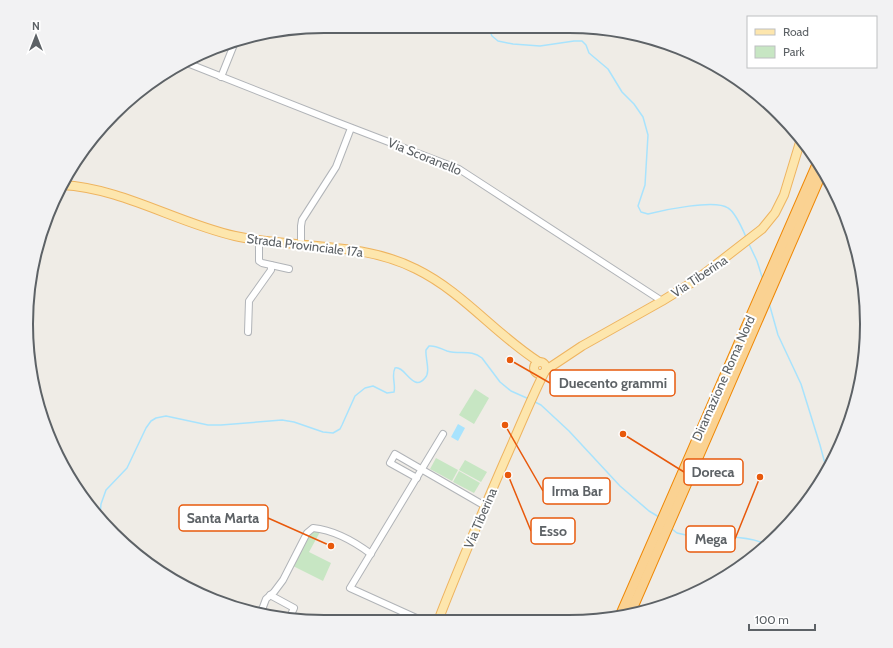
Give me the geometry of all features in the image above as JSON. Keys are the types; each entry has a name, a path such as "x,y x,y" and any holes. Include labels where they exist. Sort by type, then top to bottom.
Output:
{"highway":[{"name":"Diramazione Roma Nord","path":"632,608 662,529 767,278 815,169"},
{"name":"Diramazione Roma Nord","path":"668,515 762,310 820,177"},
{"name":"Diramazione Roma Nord","path":"623,610 662,529"}],"main road":[{"name":"Via Tiberina","path":"440,615 529,405 535,390 540,367 560,359 681,289 714,267 753,234 776,202 785,183 799,146"},
{"name":"Strada Provinciale 17a","path":"68,186 101,191 223,232 260,240 371,253 397,260 428,275 456,294 540,367"}],"street":[{"path":"221,77 232,47"},
{"name":"Via Scoranello","path":"192,65 458,169 662,300"},
{"path":"301,245 302,220 337,164 351,128"},
{"path":"260,240 259,261 289,269"},
{"path":"248,332 248,301 269,274 271,265"},
{"path":"410,615 350,588 443,434"},
{"path":"417,478 390,463 395,454 485,506"},
{"path":"262,608 266,599 283,580 307,533 313,528 329,532 360,546 371,554"},
{"path":"270,595 294,608 292,613"}],"green space":[{"path":"475,389 489,398 474,424 459,415"},
{"path":"436,458 458,470 452,481 430,469"},
{"path":"465,460 487,472 481,482 459,470"},
{"path":"459,471 480,483 474,493 453,482"},
{"path":"312,530 320,532 309,552 331,563 323,581 293,566"}],"water":[{"path":"458,424 465,428 458,441 451,437"}],"waterway":[{"path":"491,33 498,41 513,44 540,46 582,41 586,45 589,53 608,69 622,92 634,104 643,117 648,135 645,185 638,206 641,212 648,214 689,206 721,206 731,210 746,237"},
{"path":"748,242 757,261 763,280"},
{"path":"769,303 778,335 801,384 825,463"},
{"path":"100,510 106,490 127,468 146,428 151,421 156,418 166,416 208,425 282,420 294,422 323,432 333,433 340,429 355,396 365,388 373,386 387,393 394,392 393,374 395,368 402,370 413,381 421,382 428,372 426,350 429,346 452,352 478,355 482,358 500,382 511,391 529,399"},
{"path":"535,402 541,405 569,431 620,486 649,511 659,517"},
{"path":"672,529 677,533 686,535 741,538 762,542"}],"place":[{"name":"Duecento grammi","path":"510,360"},
{"name":"Irma Bar","path":"505,425"},
{"name":"Doreca","path":"623,434"},
{"name":"Esso","path":"508,475"},
{"name":"Mega","path":"760,477"},
{"name":"Santa Marta","path":"331,546"}]}
